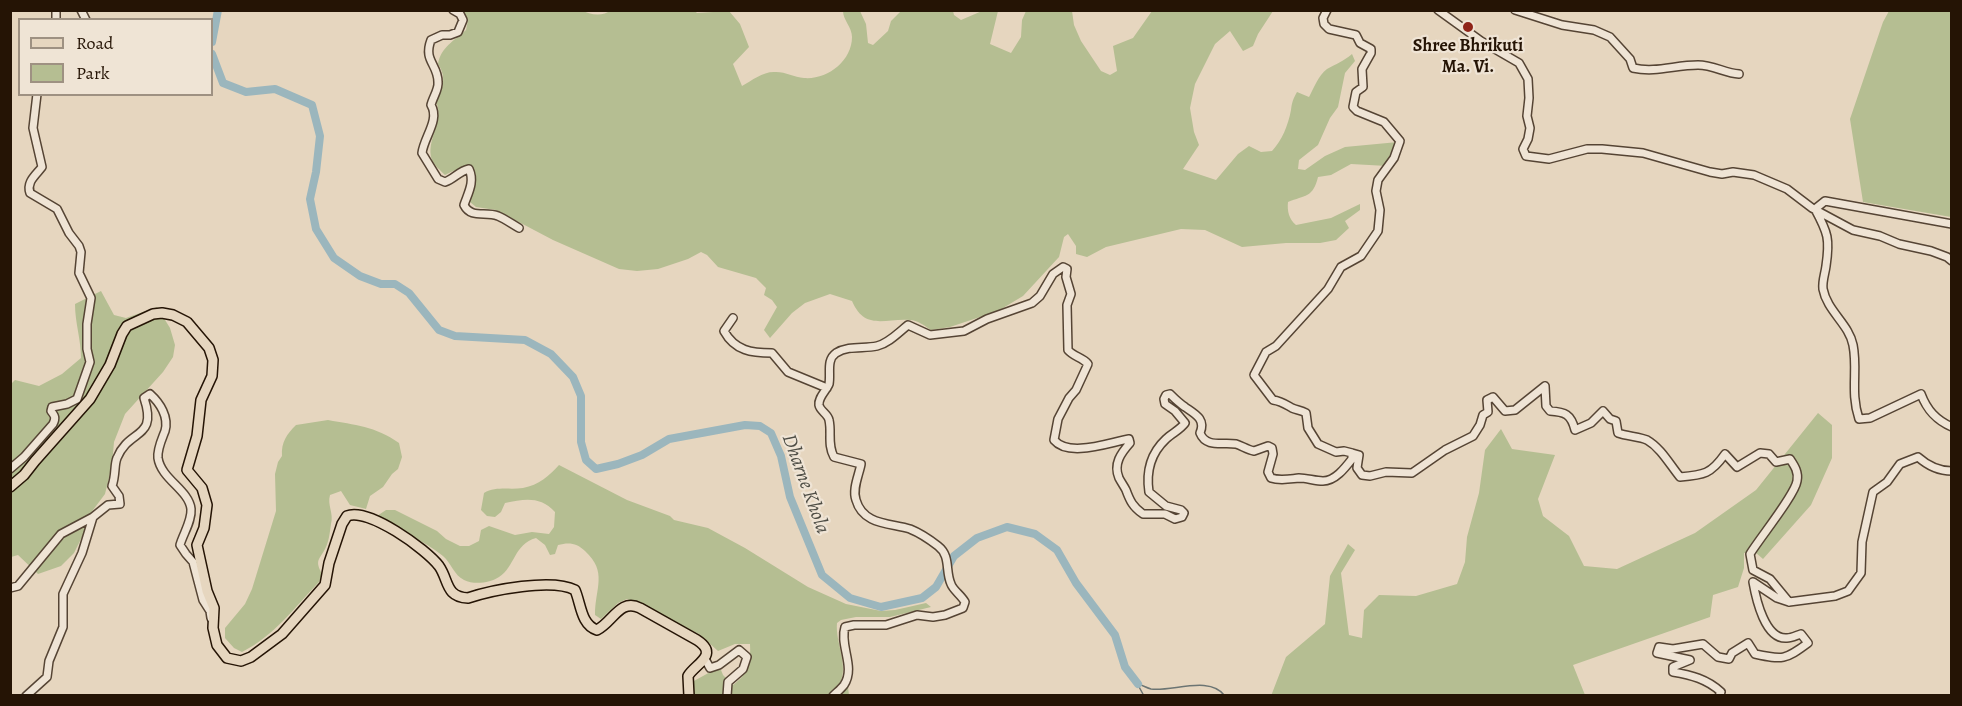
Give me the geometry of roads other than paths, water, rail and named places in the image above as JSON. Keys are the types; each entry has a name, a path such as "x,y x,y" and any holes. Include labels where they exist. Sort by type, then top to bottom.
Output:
{"main road":[{"path":"10,487 24,475 90,399 110,365 127,326 153,314 173,315 187,322 208,348 213,360 212,376 201,400 197,436 187,470 202,488 207,505 204,528 196,544 207,591 214,608 213,628 217,645 227,658 241,661 251,657 282,634 326,585 328,563 344,519 354,514 370,518 416,544 439,567 448,587 456,596 468,598 506,588 569,587 575,590 584,621 590,628 597,630 623,607 633,605 702,643 706,653 705,659 689,673 687,681 689,696"}],"street":[{"path":"453,10 463,20 458,32 450,35 442,34 431,40 428,48 428,57 438,76 439,86 430,105 434,111 432,125 422,153 438,179 445,182 454,179 463,170 469,169 472,175 464,205 466,210 474,214 498,216 519,228"},
{"path":"1327,10 1323,18 1324,24 1329,29 1356,34 1360,43 1371,48 1371,53 1362,69 1363,87 1356,93 1353,107 1357,111 1384,122 1400,141 1394,158 1378,180 1376,191 1380,210 1377,231 1361,256 1341,267 1328,289 1276,346 1266,352 1254,375 1273,400 1282,401 1294,410 1306,413 1308,428 1318,444 1336,452 1344,451 1359,455 1356,468 1362,475 1370,477 1386,472 1412,473 1445,450 1473,436 1484,415 1488,412 1487,400 1493,397 1505,411 1515,410 1545,386 1546,406 1550,411 1564,412 1572,418 1575,429 1591,423 1603,411 1610,419 1616,421 1618,433 1645,439 1660,450 1680,477 1694,476 1711,470 1725,454 1737,467 1760,453 1769,454 1776,462 1790,459 1796,467 1797,481 1787,501 1750,554 1753,570 1770,579 1789,602"},
{"path":"1438,10 1481,42 1519,63 1524,71 1528,79 1527,116 1530,128 1523,149 1526,156 1549,159 1587,149 1602,148 1643,153 1710,172 1754,175 1787,189 1815,210 1853,230 1931,251 1952,261"},
{"path":"1515,10 1562,25 1593,30 1610,37 1630,59 1633,68 1648,71 1699,65 1739,74"},
{"path":"10,469 24,457 53,424 55,420 51,411 52,407 67,404 76,399 90,362 87,349 87,324 91,298 79,273 81,252 79,246 69,233 57,209 30,193 28,188 30,181 42,167 33,128 37,96"},
{"path":"1815,210 1825,201 1952,224"},
{"path":"1815,210 1826,230 1829,245 1823,285 1825,298 1849,333 1853,346 1854,403 1858,419 1870,418 1921,394 1926,408 1941,423 1952,427"},
{"path":"833,696 845,684 849,667 843,634 845,627 886,625 917,615 933,617 945,615 963,608 965,602 950,583 944,552 938,545 910,529 876,522 863,515 855,499 856,482 861,464 832,454 829,442 831,427 829,416 819,402 827,388 832,356 839,351 863,346 878,346 897,335 908,325 930,335 964,331 987,319 1032,303 1040,296 1053,274 1064,267 1067,269 1066,277 1071,294 1067,305 1068,350 1071,354 1084,359 1088,364 1076,390 1058,419 1054,440 1065,447 1099,447 1129,439 1130,443 1120,454 1116,467 1118,477 1131,502 1143,514 1165,514 1175,519 1182,517 1184,513 1166,506 1149,492 1147,477 1150,463 1159,447 1185,423 1165,404 1166,394 1170,394 1196,414 1200,419 1202,438 1209,443 1238,444 1254,451 1268,446 1272,448 1273,454 1268,472 1271,478 1331,480 1352,459 1352,453"},
{"path":"733,318 724,331 735,345 754,353 772,353 788,372 827,388"},
{"path":"10,588 18,586 61,534 93,517 108,505 120,504 112,486 116,476 116,459 124,445 144,430 150,416 144,398 150,394 165,416 166,428 158,458 164,471 186,496 191,507 190,520 180,545 193,562 203,600 210,611 213,628"},
{"path":"1719,696 1721,692 1713,684 1693,675 1673,672 1673,667 1690,660 1657,653 1659,647 1673,650 1703,644 1718,657 1729,659 1732,653 1748,643 1755,654 1777,659 1791,656 1808,643 1801,634 1787,639 1775,635 1756,600 1753,582 1777,598 1789,602 1835,596 1848,591 1861,573 1862,542 1873,492 1887,482 1900,464 1918,457 1927,466 1952,471"},
{"path":"26,696 47,677 50,661 63,627 63,594 66,583 74,572 82,553 93,517"},
{"path":"705,659 710,668 719,665 739,650 747,657 744,669 728,682 727,696"}],"waterway":[{"name":"Dharne Khola","path":"213,37 218,10"},
{"name":"Dharne Khola","path":"213,57 223,83 246,92 275,89 312,105 320,136 310,199 316,229 334,258 360,276 381,284 395,284 409,293 439,330 455,336 525,340 551,354 573,377 581,396 581,442 586,460 596,469 642,455 669,439 745,425 760,426 771,433 781,456 790,497 822,575 850,598 881,607 922,598 936,587 954,556 977,538 1007,527 1035,534 1057,550 1076,583 1115,635 1125,667 1138,684"},
{"name":"Dharne Khola","path":"1138,684 1151,689 1210,686 1225,696"},
{"path":"1138,685 1144,696"}],"place":[{"name":"Shree Bhrikuti Ma. Vi.","path":"1468,27"}]}
